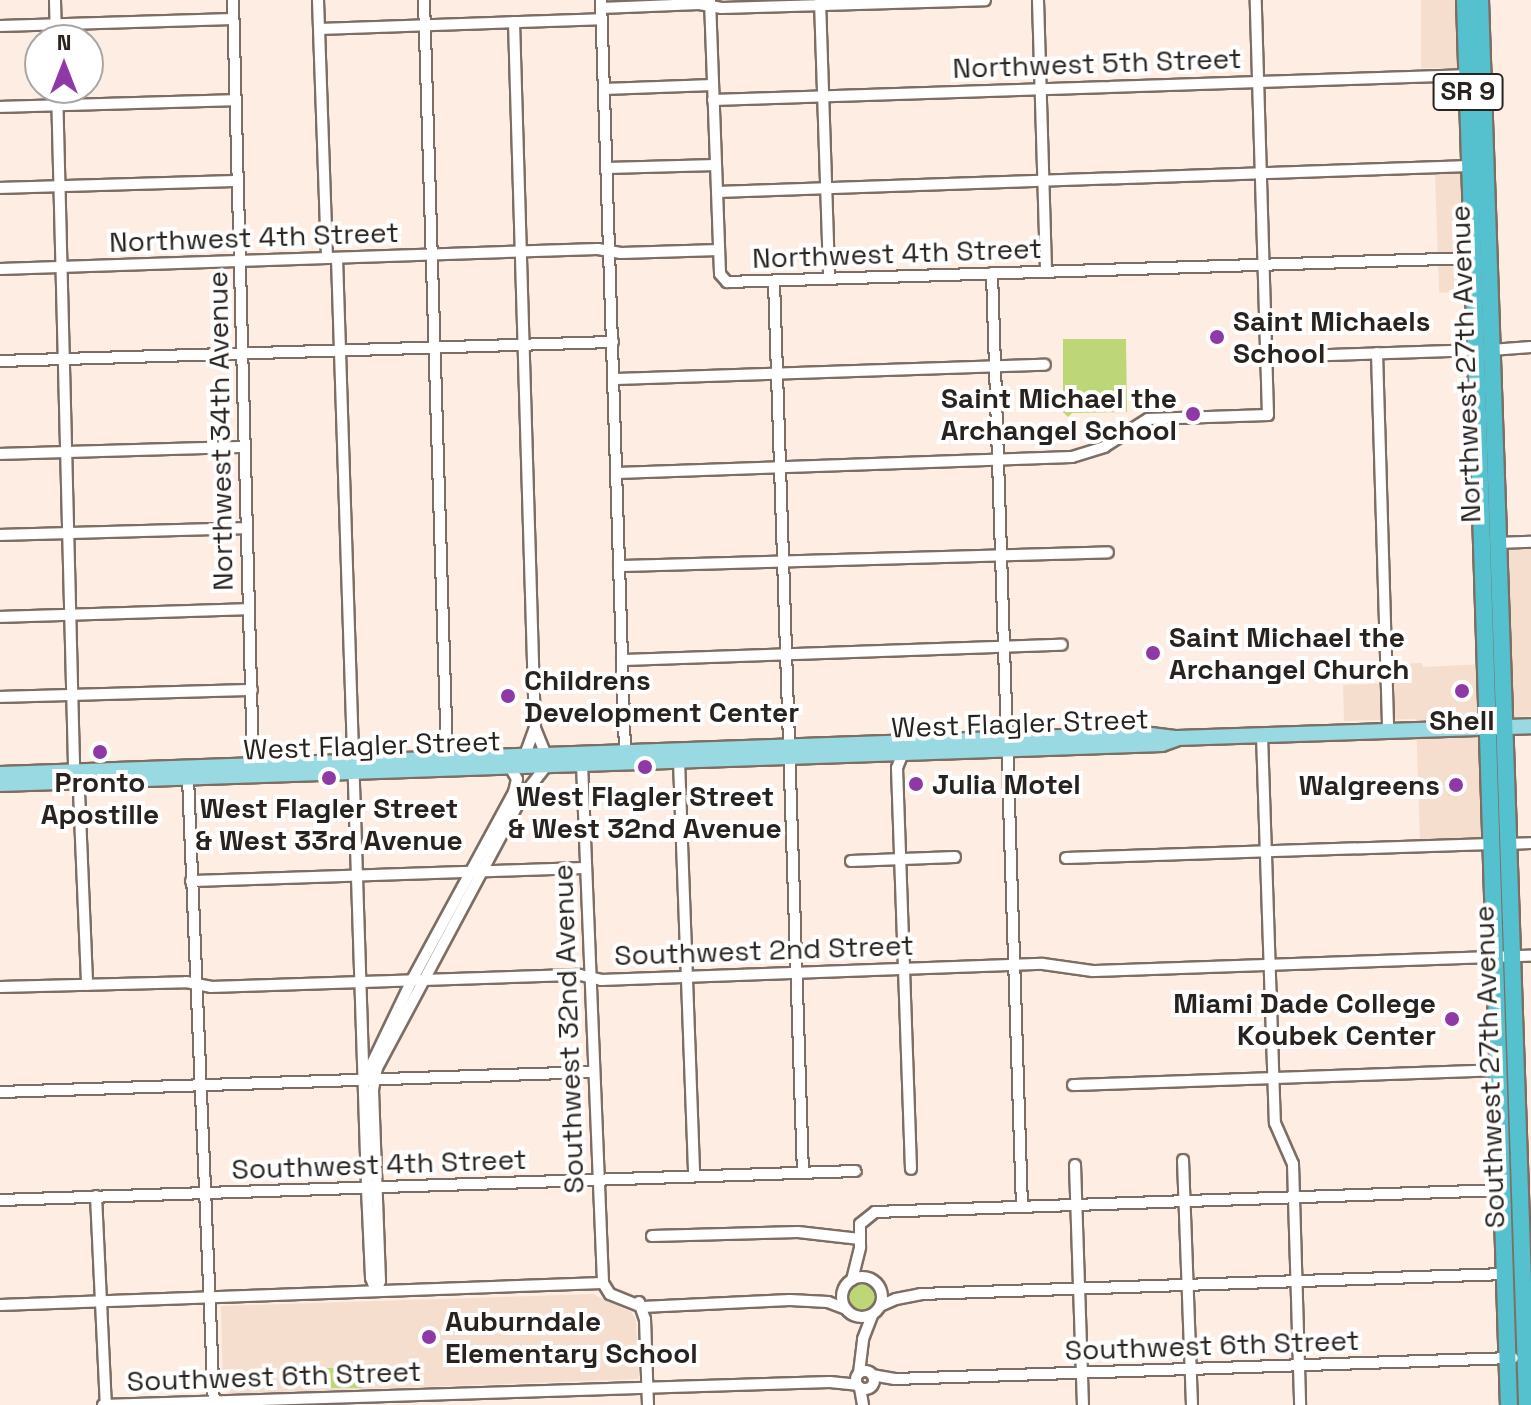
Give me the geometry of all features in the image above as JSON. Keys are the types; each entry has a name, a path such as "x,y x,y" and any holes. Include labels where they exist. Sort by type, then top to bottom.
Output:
{"highway":[{"name":"Northwest 27th Avenue","path":"1465,0 1475,74 1483,350 1480,528 1494,728"},
{"name":"Northwest 27th Avenue","path":"1480,0 1470,166 1480,259 1473,292 1480,307 1483,350 1494,413 1494,728"},
{"path":"1480,528 1496,543 1481,554"},
{"name":"Southwest 27th Avenue","path":"1494,728 1503,957 1515,1089 1516,1270 1527,1405"},
{"name":"Southwest 27th Avenue","path":"1503,957 1498,1050 1513,1070 1502,1172 1507,1184 1517,1189"},
{"name":"Southwest 27th Avenue","path":"1509,1405 1521,1358"}],"main road":[{"name":"West Flagler Street","path":"0,784 253,765 510,767 569,754 679,761 789,752 896,754 1112,735 1162,734 1177,738 1531,726"},
{"path":"1093,746 1112,735"},
{"name":"West Flagler Street","path":"0,774 188,778 447,758 525,755 582,764 629,757 1006,744 1162,744 1177,738"},
{"path":"569,754 582,764"}],"street":[{"path":"55,0 56,24"},
{"name":"Northwest 34th Avenue","path":"233,0 253,765"},
{"path":"318,0 332,258 341,351 363,1035 370,1079 372,1188 380,1281 376,1291"},
{"path":"424,0 447,758"},
{"path":"319,29 514,22 601,9 710,3 985,0"},
{"path":"1038,0 1046,271"},
{"path":"617,473 1080,455 1104,447 1148,419 1268,415 1256,0"},
{"path":"710,3 719,250"},
{"path":"820,3 829,279"},
{"path":"601,9 622,660 629,757"},
{"path":"86,24 233,19"},
{"path":"370,1079 381,1040 476,872 546,760 535,728 514,22"},
{"path":"0,26 24,26"},
{"name":"Northwest 5th Street","path":"713,100 1475,74"},
{"path":"604,89 713,85"},
{"path":"0,107 235,100"},
{"path":"57,105 72,696 87,985"},
{"path":"607,168 716,165"},
{"path":"717,192 1470,166"},
{"path":"0,188 238,181"},
{"name":"Northwest 4th Street","path":"0,269 521,252 719,250 720,274 727,282 1480,259"},
{"path":"992,273 1022,1207"},
{"path":"774,281 803,1173"},
{"path":"0,361 613,342"},
{"path":"1267,357 1531,347"},
{"path":"1377,353 1388,731"},
{"path":"614,379 1045,365"},
{"path":"0,454 243,447"},
{"path":"0,535 246,528"},
{"path":"1496,543 1531,542"},
{"path":"619,566 1108,552"},
{"path":"0,617 248,609"},
{"path":"622,660 1062,645"},
{"path":"0,697 252,690"},
{"path":"525,755 535,728"},
{"path":"1262,735 1276,1130 1293,1161 1300,1405"},
{"path":"896,754 911,1169"},
{"path":"679,761 694,1176"},
{"name":"Southwest 32nd Avenue","path":"582,764 597,1181 605,1286"},
{"path":"476,872 517,787 517,779 510,767"},
{"path":"188,778 214,1404"},
{"path":"1066,858 1531,843"},
{"path":"851,861 955,857"},
{"path":"191,881 586,868"},
{"name":"Southwest 2nd Street","path":"0,987 195,984 211,987 417,980 687,978 1052,964 1093,971 1531,956"},
{"path":"370,1079 417,980"},
{"path":"363,1035 381,1040"},
{"path":"1073,1085 1513,1070"},
{"path":"0,1092 593,1072"},
{"path":"1183,1160 1192,1405"},
{"path":"1075,1165 1083,1405"},
{"name":"Southwest 4th Street","path":"0,1200 856,1171"},
{"path":"864,1345 848,1312 848,1284 860,1243 862,1219 875,1212 1517,1189"},
{"path":"96,1196 105,1405"},
{"path":"652,1236 798,1232 860,1243"},
{"path":"860,1243 882,1295 864,1345 865,1405"},
{"path":"790,1300 848,1284 861,1277 921,1294 1516,1270"},
{"path":"0,1305 605,1286 610,1294 642,1307 790,1300 824,1301 848,1312 876,1311 921,1294"},
{"path":"642,1307 648,1405"},
{"name":"Southwest 6th Street","path":"105,1405 381,1401 865,1380 1521,1358"}],"shaded area":[{"path":"1421,0 1459,0 1459,68 1421,68"},
{"path":"1462,173 1466,292 1439,293 1435,174"},
{"path":"1531,547 1531,716 1480,719 1483,838 1420,840 1416,719 1344,721 1343,685 1393,683 1392,664 1422,663 1423,667 1507,663 1506,548"},
{"name":"Auburndale Elementary School","path":"593,1294 631,1312 636,1320 639,1379 229,1394 223,1389 221,1306"}],"green space":[{"path":"1063,339 1126,339 1127,412 1072,413 1068,417 1063,412"},
{"path":"863,1280 875,1285 880,1297 875,1309 863,1314 851,1309 846,1297 851,1285"},
{"path":"326,1368 362,1368 362,1388 326,1388"}],"place":[{"name":"Saint Michaels School","path":"1217,337"},
{"name":"Saint Michael the Archangel School","path":"1193,414"},
{"name":"Saint Michael the Archangel Church","path":"1153,653"},
{"name":"Shell","path":"1462,691"},
{"name":"Childrens Development Center","path":"508,696"},
{"name":"Pronto Apostille","path":"100,752"},
{"name":"West Flagler Street & West 32nd Avenue","path":"645,767"},
{"name":"West Flagler Street & West 33rd Avenue","path":"329,778"},
{"name":"Julia Motel","path":"916,784"},
{"name":"Walgreens","path":"1456,785"},
{"name":"Miami Dade College Koubek Center","path":"1452,1019"},
{"name":"Auburndale Elementary School","path":"429,1337"}]}
